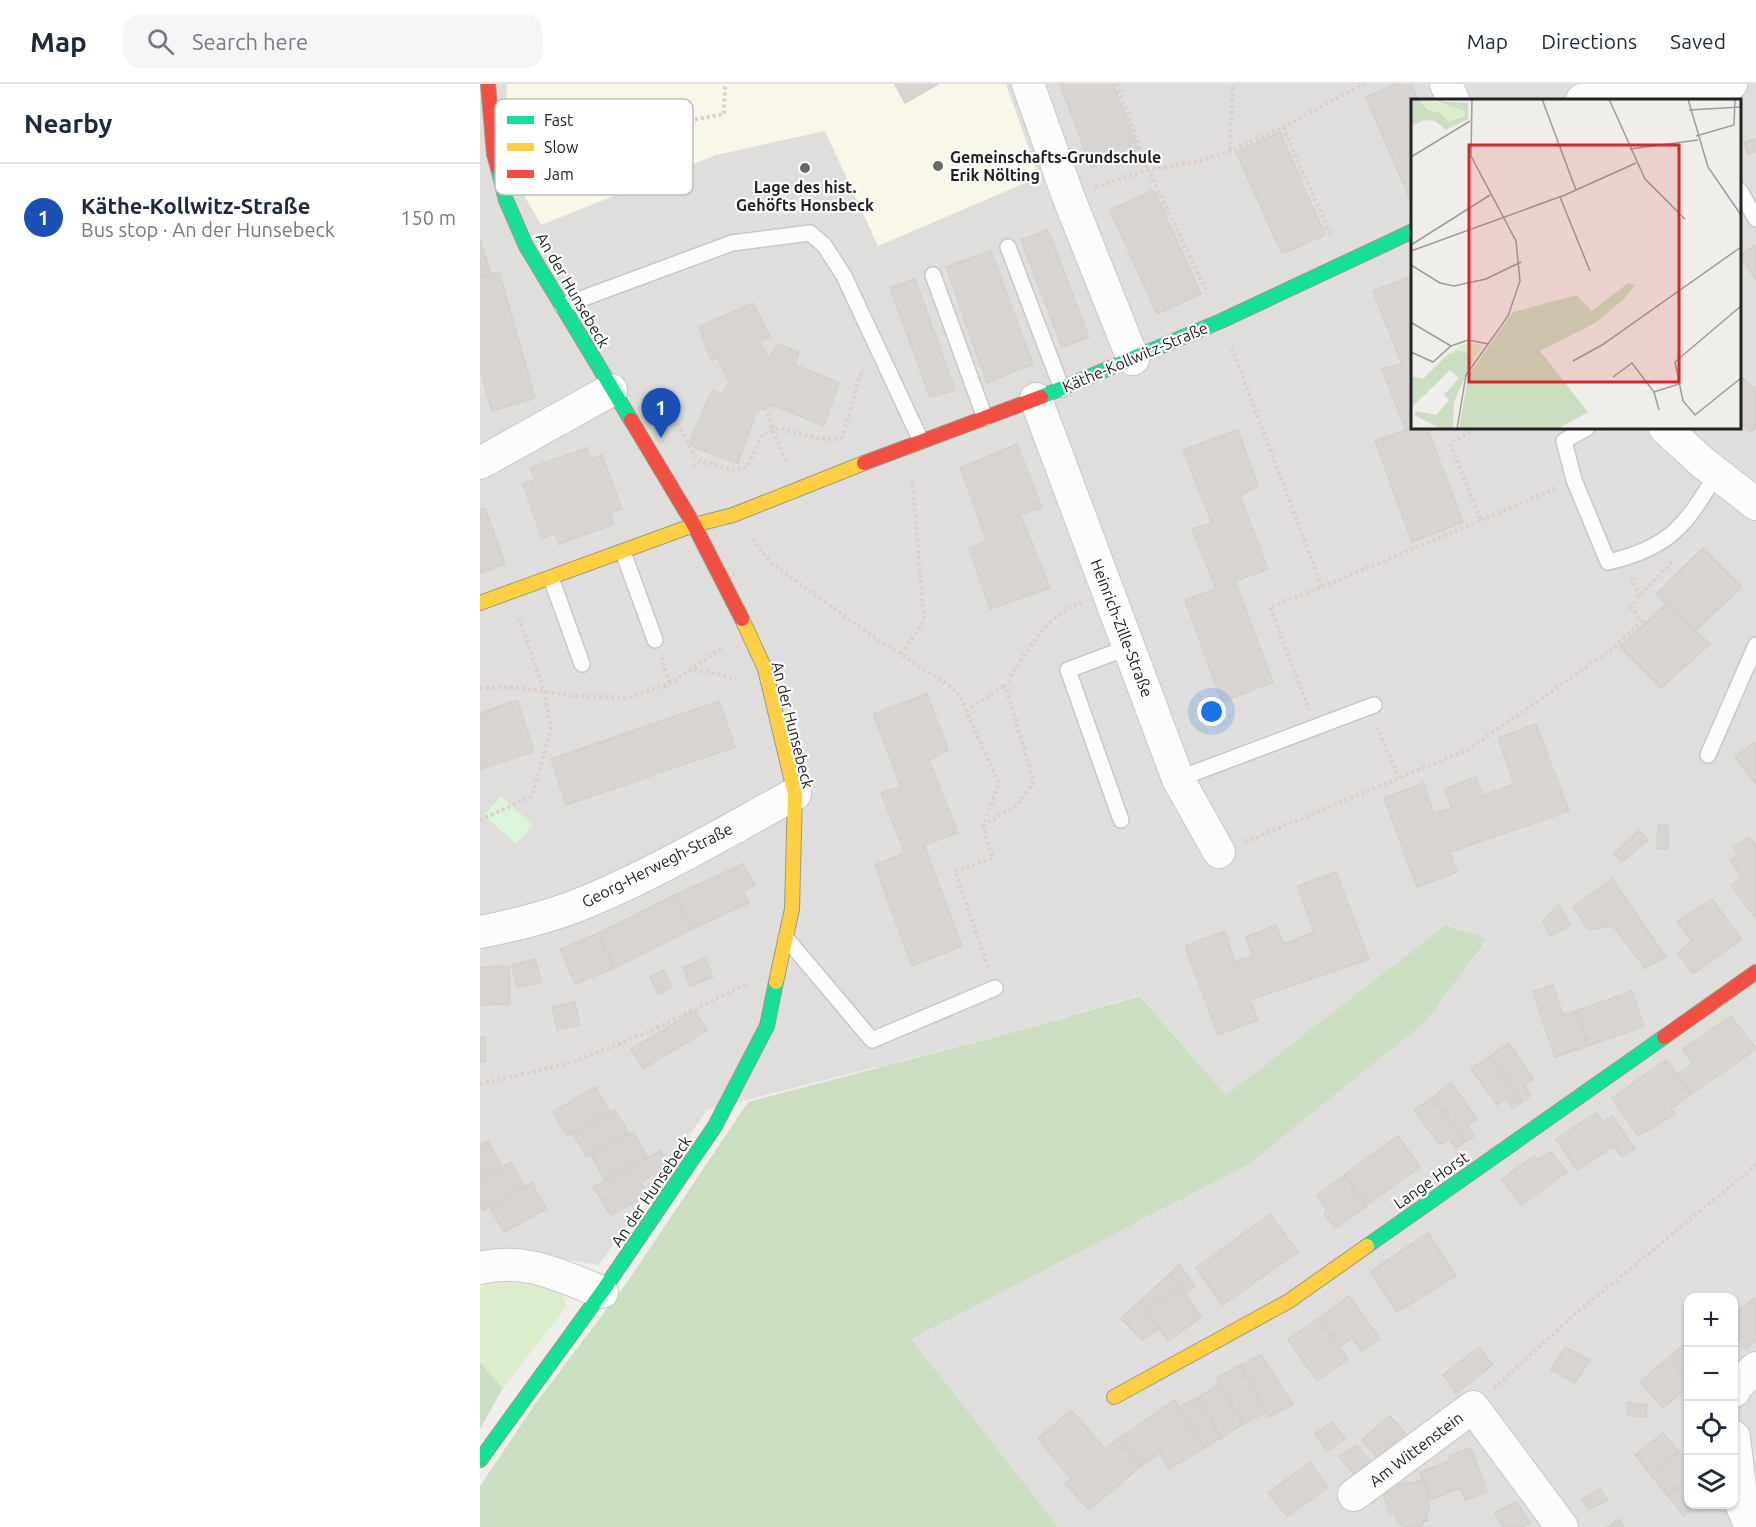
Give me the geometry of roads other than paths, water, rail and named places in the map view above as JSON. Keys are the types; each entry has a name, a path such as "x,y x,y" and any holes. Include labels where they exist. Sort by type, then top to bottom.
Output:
{"street":[{"name":"An der Hunsebeck","path":"488,84 487,155 495,174"},
{"path":"1028,84 1068,196 1134,359"},
{"path":"1446,84 1453,99"},
{"path":"1595,99 1687,92 1731,84"},
{"name":"An der Hunsebeck","path":"480,1460 602,1293 715,1126 767,1026 792,909 795,794 765,669 746,627 694,525 526,246 504,195"},
{"name":"Käthe-Kollwitz-Straße","path":"480,603 694,525 733,515 915,443 1049,394 1221,321 1411,232"},
{"path":"480,463 611,390"},
{"name":"Heinrich-Zille-Straße","path":"1049,394 1108,593 1178,779 1219,852"},
{"path":"1666,429 1756,504"},
{"name":"Georg-Herwegh-Straße","path":"480,932 514,925 585,903 658,868 795,794"},
{"name":"Lange Horst","path":"1114,1397 1289,1301 1756,972"},
{"path":"480,1268 499,1263 522,1265 544,1270 602,1293"},
{"path":"1738,1384 1756,1368"},
{"name":"Am Wittenstein","path":"1354,1495 1473,1407 1562,1527"},
{"path":"1736,1455 1742,1506 1751,1527"}],"lane":[{"path":"1741,193 1756,219"},
{"path":"562,306 732,243 810,233 824,245 844,276 878,349 915,443"},
{"path":"1008,247 1049,394"},
{"path":"933,275 985,418"},
{"path":"1583,429 1561,434 1574,480 1608,562 1632,556 1667,539 1684,522 1717,473"},
{"path":"623,552 655,640"},
{"path":"551,578 582,664"},
{"path":"1708,755 1756,645"},
{"path":"1122,820 1068,670 1129,647"},
{"path":"1178,779 1371,706"},
{"path":"786,938 872,1040 995,988"}],"place":[{"name":"Gemeinschafts-Grundschule Erik Nölting","path":"938,166"},
{"name":"Lage des hist. Gehöfts Honsbeck","path":"805,168"},
{"name":"Käthe-Kollwitz-Straße","path":"661,438"}]}
